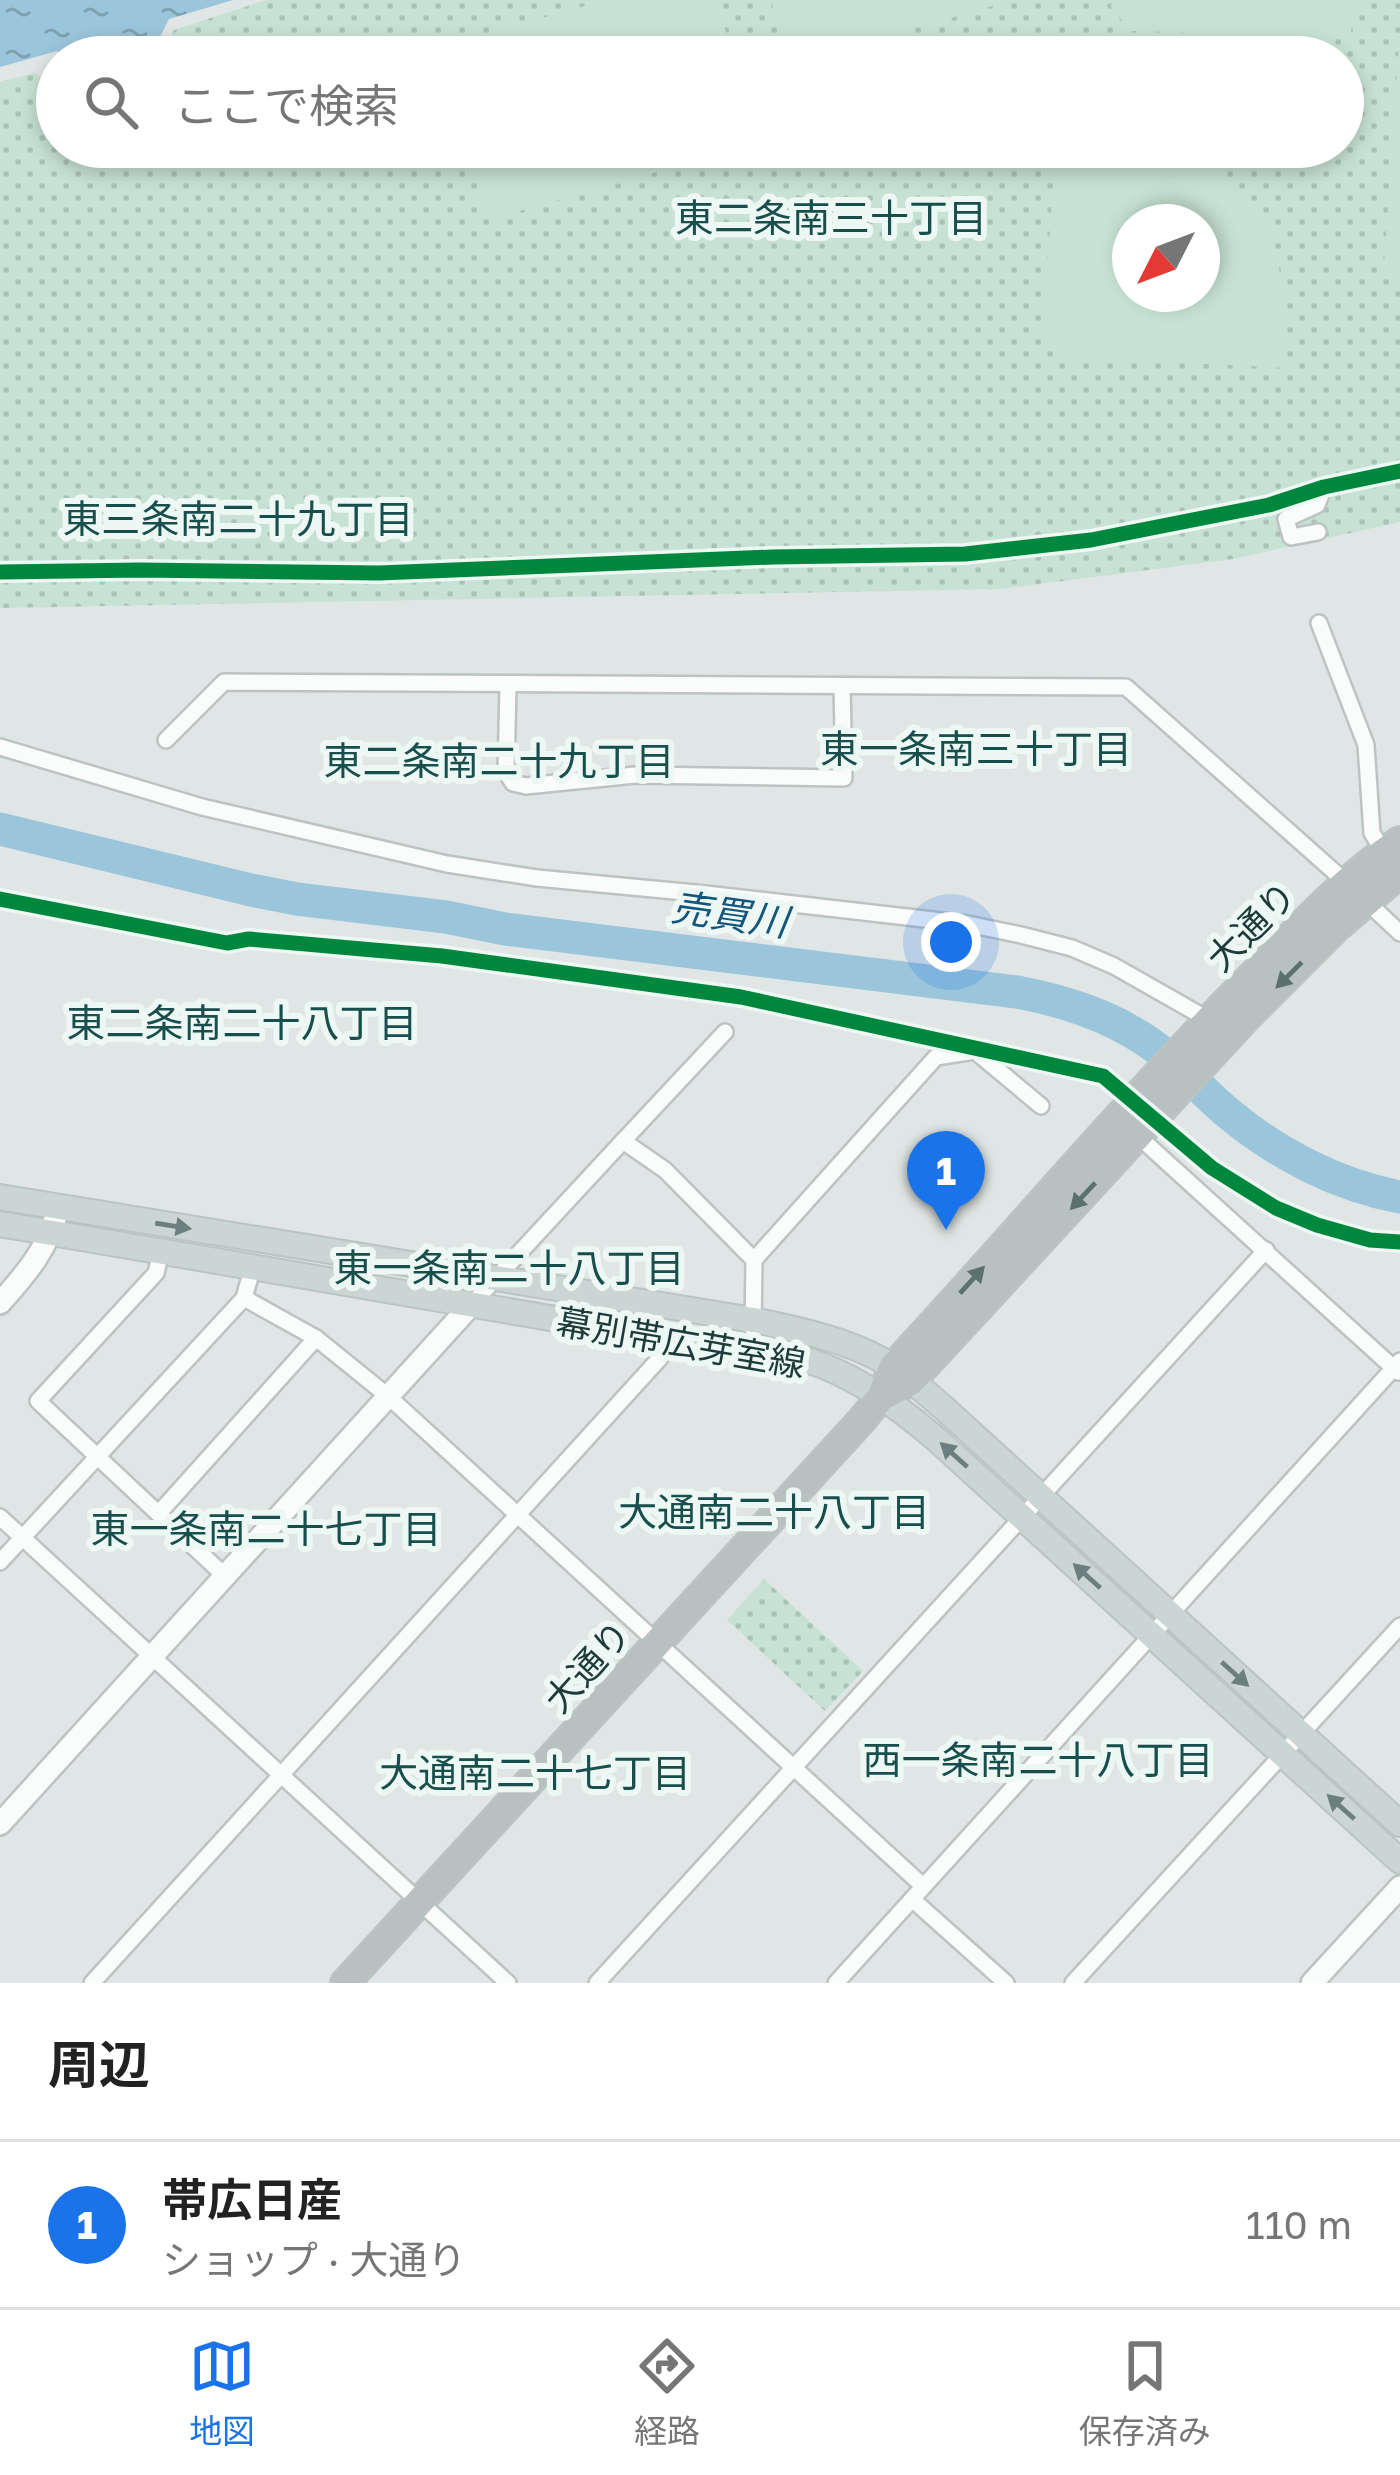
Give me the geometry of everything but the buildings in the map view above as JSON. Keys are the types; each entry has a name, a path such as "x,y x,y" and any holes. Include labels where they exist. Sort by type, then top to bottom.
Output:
{"highway":[{"name":"大通り","path":"345,1983 1152,1100 1206,1035 1335,929 1357,892 1396,860"},
{"name":"大通り","path":"902,1374 1138,1136 1152,1100"}],"main road":[{"name":"幕別帯広芽室線","path":"0,1197 753,1320 856,1348 902,1374 1042,1496 1400,1824"},
{"name":"幕別帯広芽室線","path":"0,1224 753,1350 807,1360 846,1376 916,1421 1400,1862"}],"street":[{"path":"0,572 379,573 964,554 1091,540 1269,505 1400,472"},
{"path":"1318,532 1291,537 1286,519 1318,505 1324,488"},
{"path":"1319,623 1366,745 1372,833 1396,860"},
{"path":"166,740 224,682 1126,687 1400,933"},
{"path":"508,686 506,772 513,783 526,786 635,776 844,778 842,686"},
{"path":"0,747 202,807 447,864 537,878 948,921 1021,935 1072,948 1114,966 1206,1035"},
{"path":"0,1824 725,1032"},
{"path":"753,1350 754,1260 936,1057 975,1051 1041,1106"},
{"path":"836,1983 1398,1367 1138,1136"},
{"path":"623,1142 665,1170 754,1260"},
{"path":"0,1303 29,1271 52,1232 58,1207"},
{"path":"597,1983 1266,1250"},
{"path":"160,1252 156,1273 38,1400 226,1577"},
{"path":"0,1562 244,1298 253,1266"},
{"path":"244,1298 316,1338 389,1397 794,1768 1006,1983"},
{"path":"159,1513 316,1338"},
{"path":"92,1983 660,1358 667,1338"},
{"path":"0,1516 508,1983"},
{"path":"1072,1983 1400,1626"},
{"path":"1312,1983 1400,1887"}],"green space":[{"path":"266,0 1400,0 1400,522 1233,559 1000,589 0,608 0,82 36,74 36,168 1364,168 1364,36 171,36 174,30"},
{"path":"606,0 717,0 727,36 478,36"},
{"path":"771,0 1013,0 889,36 782,36"},
{"path":"1112,0 1356,0 1350,36 1131,31 1111,7"},
{"path":"1400,43 1400,283 1384,264"},
{"path":"473,168 672,168 488,220"},
{"path":"1054,168 1213,168 1237,187 1271,235 1285,293 1286,368 1064,357 1042,334"},
{"path":"764,1579 863,1671 825,1711 727,1620"}],"water":[{"path":"0,0 233,0 169,19 160,36 36,36 36,57 0,67"}],"waterway":[{"name":"売買川","path":"0,829 297,899 1051,1000 1099,1016 1145,1040 1228,1113 1287,1154 1353,1185 1400,1197"}],"cycle path":[{"path":"0,572 379,573 965,554 1091,540 1269,505 1324,487 1400,471"},
{"path":"0,899 227,943 249,939 442,956 741,997 1103,1076 1212,1168 1276,1208 1370,1240 1400,1242"}],"place":[{"name":"帯広日産","path":"946,1230"}],"district":[{"name":"東二条南三十丁目","path":"831,217"},
{"name":"東三条南二十九丁目","path":"238,518"},
{"name":"東一条南三十丁目","path":"976,748"},
{"name":"東二条南二十九丁目","path":"499,760"},
{"name":"東二条南二十八丁目","path":"242,1022"},
{"name":"東一条南二十八丁目","path":"509,1267"},
{"name":"大通南二十八丁目","path":"774,1511"},
{"name":"東一条南二十七丁目","path":"266,1528"},
{"name":"西一条南二十八丁目","path":"1038,1759"},
{"name":"大通南二十七丁目","path":"535,1772"}]}
